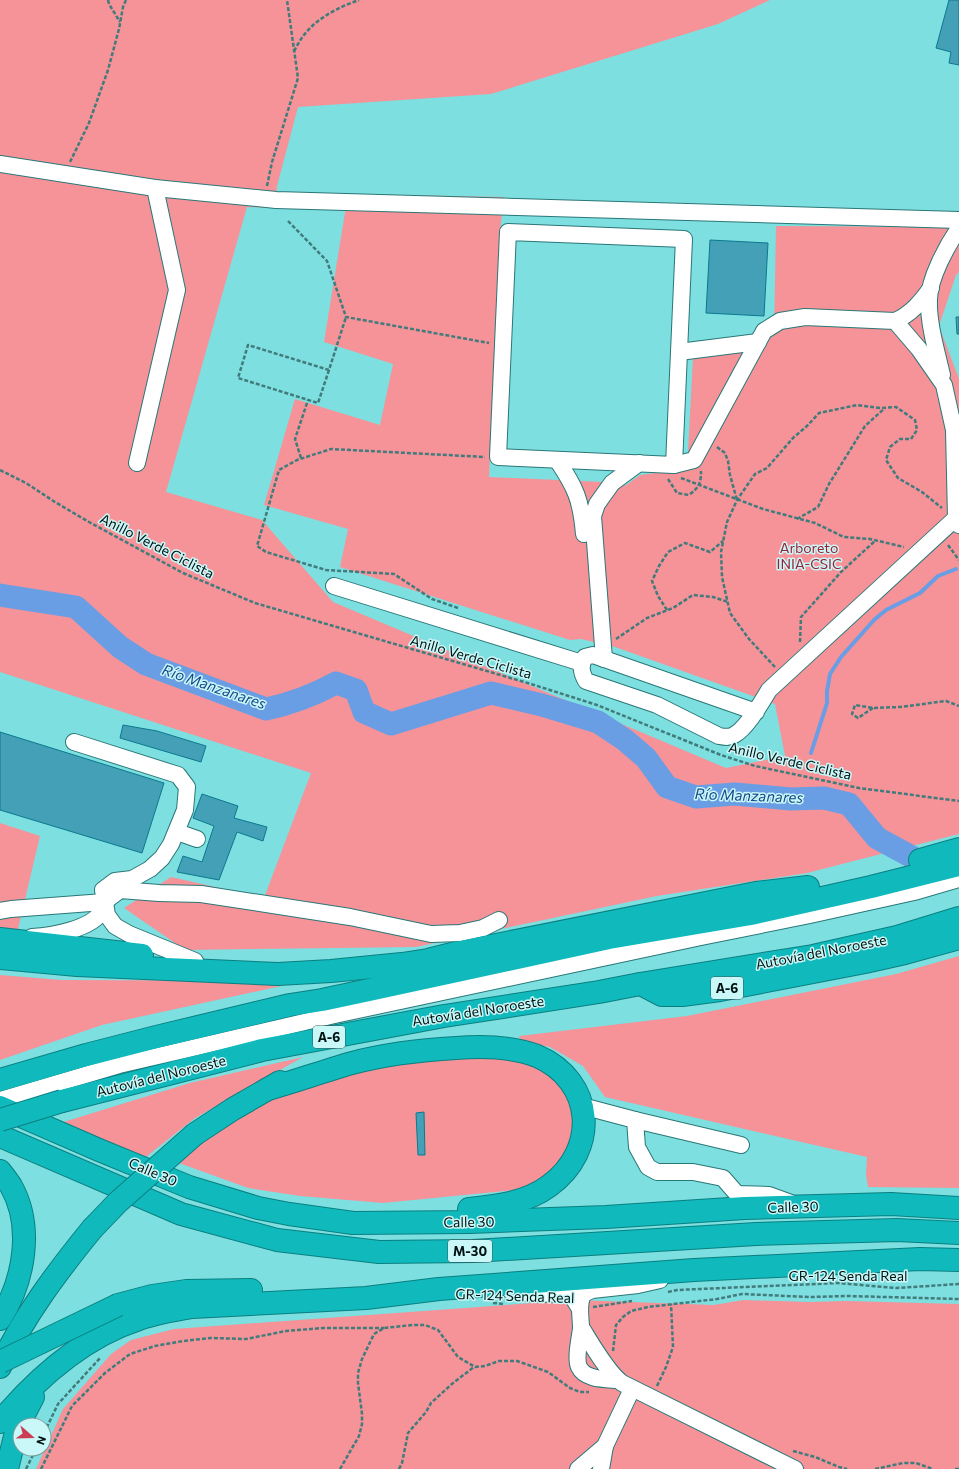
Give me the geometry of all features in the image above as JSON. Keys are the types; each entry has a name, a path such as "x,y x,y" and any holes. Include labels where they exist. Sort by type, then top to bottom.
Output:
{"highway":[{"path":"0,958 77,965 278,974 331,971 402,964 756,893 809,901 908,863 959,849"},
{"path":"9,1077 156,1037 290,1005 322,1000 610,938 664,929 725,909 756,903 809,901 959,865"},
{"name":"Autovía del Noroeste","path":"0,1120 62,1101 262,1050 444,1016 599,992 640,984 814,964 959,918"},
{"name":"A-6","path":"814,964 898,955 959,938"},
{"path":"7,939 195,961 277,965 348,964 456,953"},
{"path":"0,966 77,965"},
{"path":"0,1367 22,1325 56,1274 92,1229 118,1202 195,1134 233,1109 303,1069 352,1051 416,1036 524,1016 599,992"},
{"path":"268,1089 352,1063 381,1057 422,1050 487,1047 521,1051 537,1056 561,1071 578,1094 582,1106 584,1121 578,1148 570,1164 561,1176 549,1186 534,1195 508,1204 353,1223"},
{"name":"Calle 30","path":"0,1107 189,1187 258,1208 353,1223 492,1221 606,1217 745,1208 891,1204 959,1208"},
{"name":"Calle 30","path":"0,1136 181,1214 277,1240 379,1252 472,1251 756,1234 897,1230 959,1233"},
{"path":"0,1171 11,1186 20,1208 23,1229 21,1269 9,1304 0,1319"},
{"path":"0,1188 10,1214 13,1253 9,1276 0,1299"},
{"path":"0,1362 118,1305 152,1296 186,1291 439,1288 694,1270 920,1259 959,1260"},
{"path":"2,1420 25,1394 52,1369 79,1349 114,1329 138,1319 165,1311 192,1307 366,1298 439,1288"},
{"path":"8,1469 17,1428 32,1398 52,1369"}],"lane":[{"path":"0,164 155,188 276,200 959,220"},
{"path":"136,464 177,290 155,188"},
{"path":"639,463 612,483 597,504 593,516 595,656 581,672 586,681 657,704 719,736 726,738 734,735 756,712 769,690 920,551 939,534 957,521 954,430 933,337 929,300 931,288 948,244 959,228"},
{"path":"675,473 684,240 508,232 498,457 639,463 675,473 694,460 764,331 780,321 805,316 895,321 903,318 921,303 931,288"},
{"path":"895,321 919,349 944,385"},
{"path":"679,352 758,342"},
{"path":"557,460 571,481 579,498 582,513 595,656"},
{"path":"334,586 595,656 756,712"},
{"path":"74,742 178,775 187,787 185,810 177,832 162,858 150,869 132,879 115,881 103,890 107,915 115,926 129,934 195,961"},
{"path":"177,832 197,839"},
{"path":"0,1100 119,1065 338,1014 701,937 809,901 914,892 959,879"},
{"path":"0,912 11,909 104,902 120,890 201,894 350,917 431,934 460,933 483,928 499,920"},
{"path":"7,939 40,937 82,927 98,916 102,911 104,902"},
{"path":"582,1106 741,1145"},
{"path":"635,1120 637,1147 648,1167 657,1172 693,1172 723,1178 737,1194 769,1195 800,1207"},
{"path":"593,1385 579,1368 578,1360 581,1327 580,1309 582,1297 586,1292 638,1285 694,1270"},
{"path":"473,1286 536,1294 565,1292 572,1296 580,1309"},
{"path":"581,1327 605,1364 625,1385 795,1469"},
{"path":"593,1385 605,1364"},
{"path":"593,1385 625,1385"},
{"path":"601,1469 605,1446 625,1385"},
{"path":"578,1469 605,1446"}],"path":[{"path":"108,0 120,22"},
{"path":"64,175 89,123 108,70 123,6 126,0"},
{"path":"264,199 272,162 298,78 287,0"},
{"path":"294,52 304,34 320,19 345,5 359,0"},
{"path":"288,221 327,261 346,317 329,370 318,403 238,378 248,345 329,370"},
{"path":"346,317 503,345"},
{"path":"301,458 295,439 308,400"},
{"path":"777,669 749,639 730,614 722,577 721,552 728,522 737,500 755,474 767,468 793,438 819,413 857,405 896,407 915,420 917,430 911,439 900,439 890,447 886,460 898,478 922,492 957,521"},
{"path":"798,518 818,507 829,484 865,426 886,407"},
{"path":"711,449 716,446 725,453 737,500"},
{"path":"461,609 432,600 394,574 326,570 266,552 257,546 279,470 301,458 331,449 498,457"},
{"name":"Anillo Verde Ciclista","path":"0,470 26,483 89,522 182,573 255,603 598,705 696,746 755,766 859,788 959,801"},
{"path":"701,470 701,482 699,485 696,490 689,495 677,493 665,474 675,473 699,485 737,500 763,509 815,523 844,537 876,540 920,551"},
{"path":"939,534 959,560"},
{"path":"667,610 658,596 652,581 668,552 685,544 710,552 723,540"},
{"path":"795,666 800,647 801,617 841,572 876,540"},
{"path":"595,656 647,618 667,610 694,595 713,597 728,602"},
{"path":"873,708 858,718 852,714 855,705 873,708 900,707 946,701 959,706"},
{"name":"GR-124 Senda Real","path":"661,1294 677,1290 838,1283 896,1288 959,1284"},
{"path":"605,1364 611,1360 613,1354 616,1325 631,1311 648,1307 717,1299 742,1294 810,1297 848,1296 959,1299"},
{"name":"GR-124 Senda Real","path":"580,1309 623,1304 638,1300"},
{"name":"GR-124 Senda Real","path":"489,1303 504,1304"},
{"path":"651,1384 656,1387 666,1367 673,1347 671,1304"},
{"path":"41,1469 72,1406 105,1373 130,1354 155,1346 211,1338 246,1339 286,1331 323,1328 384,1328 425,1325 438,1330 458,1357 474,1367"},
{"path":"340,1469 359,1436 362,1424 358,1373 362,1359 374,1334 384,1328"},
{"path":"52,1417 58,1404 104,1353"},
{"path":"399,1469 402,1463 408,1433 426,1412 431,1403 453,1383 474,1367 485,1366 499,1361 517,1361 548,1372 570,1388 580,1392 593,1385"},
{"path":"26,1469 32,1457"},
{"path":"875,1469 903,1463 916,1463 933,1469"}],"green space":[{"name":"Arboreto INIA-CSIC","path":"0,0 770,0 718,24 491,94 298,107 277,186 276,208 247,207 166,492 262,520 333,602 726,768 785,756 775,704 615,647 581,639 570,640 340,567 348,529 264,505 295,399 380,425 393,364 324,342 348,194 504,197 500,231 489,477 625,483 625,486 640,475 687,469 693,358 774,336 776,226 959,227 959,272 956,275 939,326 959,379 959,834 807,873 657,896 416,947 185,950 124,908 171,877 264,898 311,773 0,672"},
{"path":"0,823 40,836 17,933 0,932"},
{"path":"959,956 959,1188 868,1187 866,1175 867,1157 605,1097 583,1066 550,1047 521,1041 519,1036 687,1016 896,974"},
{"path":"0,975 62,980 304,981 102,1025 0,1060"},
{"path":"449,1056 505,1058 536,1065 560,1082 576,1115 571,1142 561,1161 547,1177 534,1184 516,1190 383,1203 300,1196 248,1188 179,1163 203,1142 238,1117 285,1093 377,1065"},
{"path":"303,1057 195,1118 142,1160 57,1124 190,1083"},
{"path":"575,1300 714,1305 743,1300 959,1304 959,1469 36,1469 41,1457 52,1457 52,1433 63,1409 111,1354 131,1340 174,1329"}],"building":[{"path":"949,0 959,0 959,65 949,63 951,52 936,48"},
{"path":"710,240 768,243 764,316 706,313"},
{"path":"956,317 959,317 959,334 957,334"},
{"path":"123,725 157,731 206,746 201,762 120,738"},
{"path":"0,732 164,783 142,853 0,810"},
{"path":"202,794 238,806 234,818 267,827 263,841 237,832 219,880 177,872 183,856 202,862 214,826 193,818"},
{"path":"424,1112 425,1155 418,1155 416,1113"}],"waterway":[{"path":"811,753 827,703 827,691 830,674 841,657 874,620 886,610 920,593 938,576 956,569"},
{"name":"Río Manzanares","path":"0,595 76,607 120,647 146,664 266,709 302,699 336,683 356,690 364,712 391,724 491,693 542,705 598,722 625,740 646,758 667,787 696,797 735,794 791,799 824,798 849,804 877,838 938,871"},
{"path":"795,799 800,790"}]}
